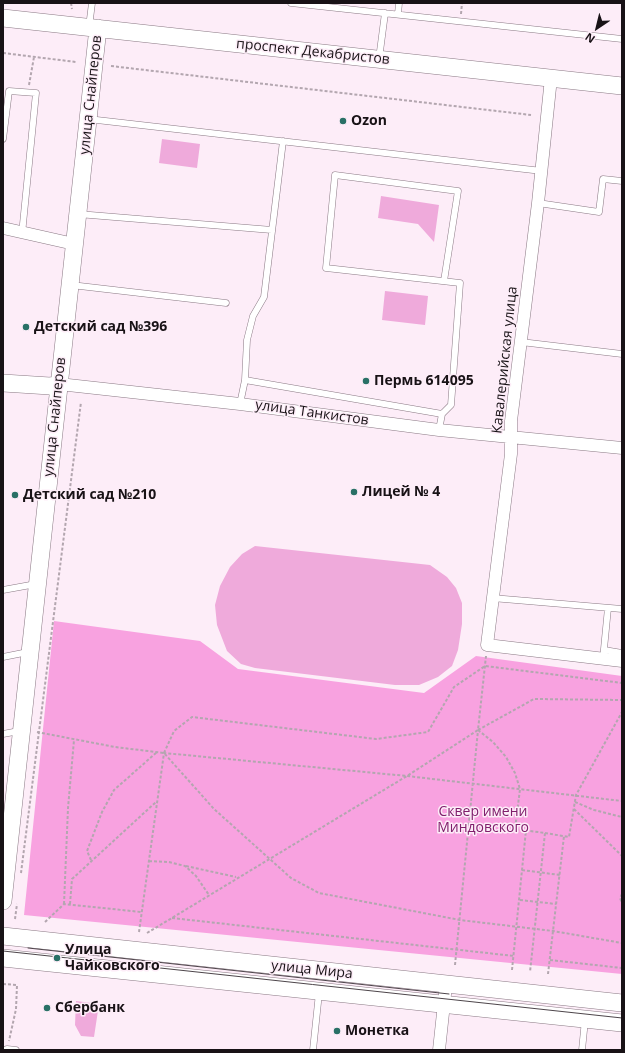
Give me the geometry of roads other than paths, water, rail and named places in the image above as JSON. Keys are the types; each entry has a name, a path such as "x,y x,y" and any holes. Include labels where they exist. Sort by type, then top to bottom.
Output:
{"main road":[{"name":"проспект Декабристов","path":"3,18 622,86"},
{"name":"улица Снайперов","path":"10,902 7,824 30,731 30,652 88,119 94,28"},
{"name":"улица Танкистов","path":"3,383 50,386 59,384"},
{"name":"улица Мира","path":"3,936 622,1003"},
{"name":"улица Мира","path":"3,958 622,1022"}],"street":[{"name":"Кавалерийская улица","path":"551,78 542,171 510,437 511,454 487,645 603,655"},
{"path":"3,228 22,234 74,244"},
{"name":"улица Танкистов","path":"59,384 240,404 439,430 622,448"},
{"path":"603,655 622,661"},
{"path":"439,1050 446,985"}],"lane":[{"path":"92,3 94,28"},
{"path":"290,3 622,39"},
{"path":"398,14 399,3"},
{"path":"379,59 385,13"},
{"path":"3,139 9,91 36,93 22,234"},
{"path":"88,119 542,171"},
{"path":"240,404 245,380 247,340 253,316 264,297 283,141"},
{"path":"439,430 442,414 451,405 460,283 326,268 335,174 458,191 444,281"},
{"path":"538,203 600,212 603,178 622,181"},
{"path":"78,214 272,230"},
{"path":"69,285 226,303"},
{"path":"521,342 622,354"},
{"path":"245,380 442,414"},
{"path":"3,590 38,584"},
{"path":"492,598 622,609"},
{"path":"608,608 603,655 622,653"},
{"path":"3,657 30,652"},
{"path":"3,734 30,731"},
{"path":"313,1050 319,991"},
{"path":"582,1050 586,1018"},
{"path":"6,1049 16,1050"}],"tram line":[{"path":"28,948 449,994"},
{"path":"3,951 622,1018"}],"place":[{"name":"Ozon","path":"343,121"},
{"name":"Детский сад №396","path":"26,327"},
{"name":"Пермь 614095","path":"366,381"},
{"name":"Лицей № 4","path":"354,492"},
{"name":"Детский сад №210","path":"15,495"},
{"name":"Улица Чайковского","path":"57,958"},
{"name":"Сбербанк","path":"47,1008"},
{"name":"Монетка","path":"337,1031"}],"park label":[{"name":"Сквер имени Миндовского","path":"483,820"}]}
